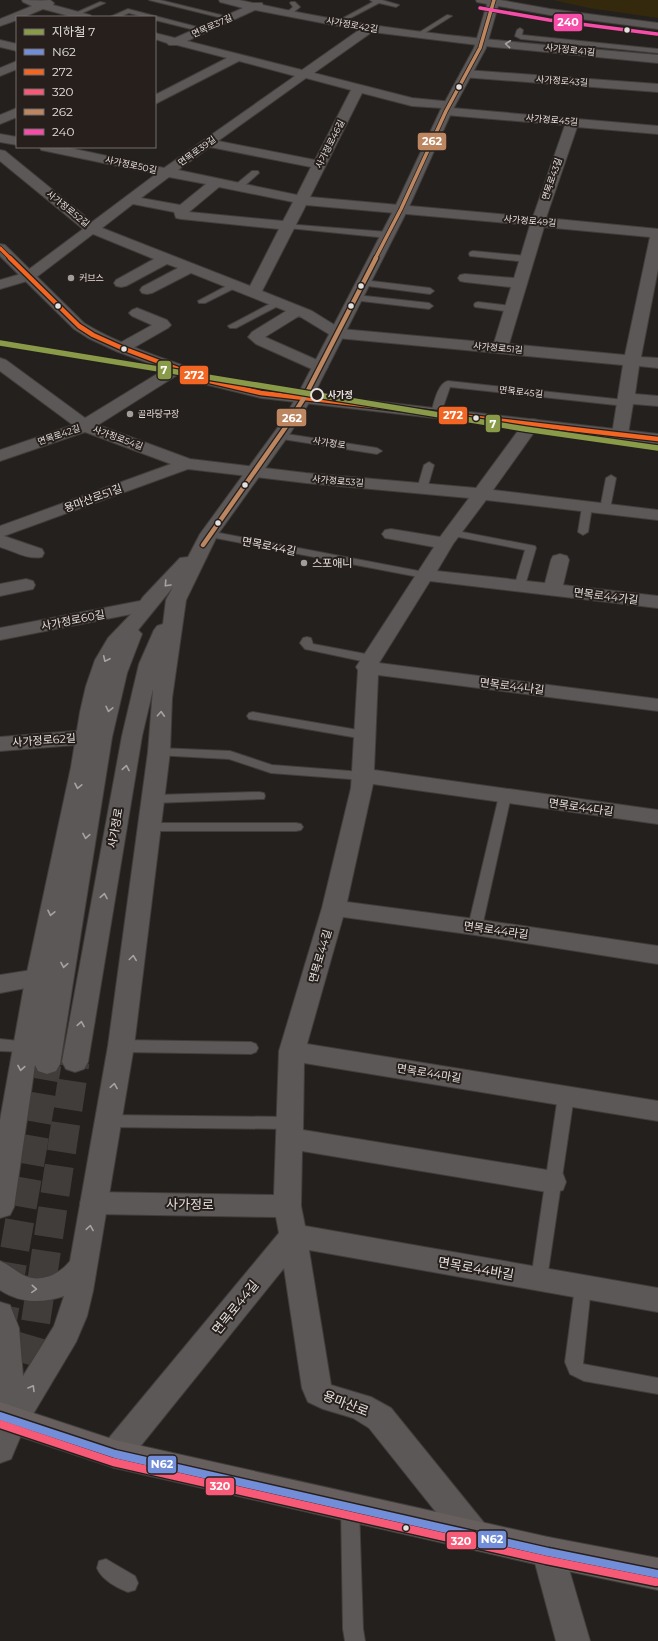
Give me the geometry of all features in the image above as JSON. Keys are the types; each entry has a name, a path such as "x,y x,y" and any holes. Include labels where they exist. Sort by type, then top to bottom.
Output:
{"main road":[{"path":"6,1419 115,1454 548,1552 658,1574"}],"street":[{"path":"27,0 42,6 81,16"},
{"path":"18,16 56,0"},
{"name":"사가정로42길","path":"224,0 368,29 483,42"},
{"name":"면목로37길","path":"162,48 268,0"},
{"path":"0,1206 6,1119 24,1046 38,978 87,737 90,707 96,682 105,659 118,637 206,540 280,436 304,398 401,210 448,108 483,42 489,1 658,26"},
{"path":"22,14 30,16"},
{"path":"0,24 16,17"},
{"path":"0,24 16,29"},
{"name":"면목로39길","path":"0,286 29,276 167,172 368,29"},
{"path":"156,36 412,102 448,108"},
{"name":"사가정로41길","path":"483,42 587,48 658,59"},
{"path":"0,43 16,48"},
{"path":"156,99 238,57"},
{"path":"0,62 15,65"},
{"path":"0,72 15,65"},
{"name":"사가정로43길","path":"466,74 658,88"},
{"name":"사가정로46길","path":"301,200 358,88"},
{"name":"사가정로45길","path":"448,108 658,130"},
{"path":"0,120 16,112"},
{"name":"면목로43길","path":"500,349 526,259 572,122"},
{"path":"0,138 16,141"},
{"path":"207,143 319,166"},
{"name":"사가정로50길","path":"56,148 301,200 401,210"},
{"name":"사가정로52길","path":"0,154 92,228 307,314 338,333"},
{"path":"216,183 183,210 181,214 185,216 288,226"},
{"path":"131,200 183,210"},
{"path":"254,293 301,200"},
{"name":"사가정로49길","path":"401,210 658,233"},
{"path":"620,434 632,361 658,233"},
{"path":"0,248 48,297 79,326 93,335 176,369 232,387 304,398 658,439"},
{"path":"121,283 166,258"},
{"path":"147,290 190,268"},
{"path":"465,278 519,283"},
{"path":"297,311 256,337 261,341 320,367"},
{"path":"122,348 163,325 162,323 137,313"},
{"name":"사가정로51길","path":"338,333 658,363"},
{"name":"사가정로54길","path":"0,363 85,426 187,464 253,473"},
{"name":"면목로42길","path":"0,456 85,426 176,369"},
{"name":"면목로45길","path":"626,400 658,401"},
{"path":"369,663 449,538 532,424"},
{"name":"용마산로51길","path":"0,532 187,464"},
{"name":"사가정로53길","path":"253,473 481,494 658,515"},
{"path":"391,534 449,538"},
{"path":"6,1419 66,1333 76,1303 121,1046 154,799 159,752 162,698 176,600 206,540"},
{"path":"0,541 35,553"},
{"path":"553,590 560,560"},
{"name":"면목로44가길","path":"424,575 658,602"},
{"path":"0,590 26,585"},
{"name":"사가정로","path":"75,1062 132,736 149,664 176,600"},
{"path":"47,1064 102,736 117,673 142,612"},
{"name":"사가정로60길","path":"0,634 142,612"},
{"name":"면목로44나길","path":"369,663 658,705"},
{"name":"면목로44길","path":"115,1454 293,1236 287,1206 292,1051 334,908 359,803 369,663"},
{"name":"사가정로62길","path":"0,744 87,737"},
{"name":"면목로44다길","path":"362,776 658,817"},
{"name":"면목로44라길","path":"334,908 475,927 658,955"},
{"path":"0,984 38,978"},
{"name":"면목로44마길","path":"292,1051 658,1111"},
{"path":"289,1130 553,1182"},
{"name":"사가정로","path":"94,1203 287,1206"},
{"name":"면목로44바길","path":"293,1236 658,1300"},
{"name":"용마산로","path":"293,1236 319,1393 323,1396 360,1407 380,1418 474,1535"},
{"path":"0,1273 19,1287 40,1290 62,1284 75,1276 84,1264"},
{"path":"0,1314 5,1328 6,1419 0,1449"},
{"path":"548,1552 568,1639"}],"lane":[{"path":"157,0 230,18"},
{"path":"337,23 376,1 396,5"},
{"path":"81,16 102,3"},
{"path":"288,14 297,7 293,3"},
{"path":"116,16 128,11 148,16"},
{"path":"418,35 449,16"},
{"path":"156,18 203,30"},
{"path":"520,30 518,36 521,37 587,48 658,51"},
{"path":"238,187 255,174"},
{"path":"288,226 388,235"},
{"path":"473,254 526,259"},
{"path":"363,283 430,291"},
{"path":"202,301 234,285"},
{"path":"356,298 429,306"},
{"path":"233,326 277,302"},
{"path":"478,305 512,309"},
{"name":"면목로45길","path":"436,413 445,387 448,384 626,400"},
{"name":"사가정로","path":"280,436 378,451"},
{"path":"422,489 429,465"},
{"path":"605,509 611,478"},
{"path":"583,532 587,507"},
{"path":"449,538 531,548 520,586"},
{"name":"면목로44길","path":"206,540 424,575"},
{"path":"307,640 306,643 309,647 369,663"},
{"path":"253,716 364,735"},
{"path":"159,752 230,755 271,769 362,776"},
{"path":"154,799 259,796"},
{"path":"475,927 505,796"},
{"path":"150,827 296,827"},
{"path":"0,1045 24,1046"},
{"path":"121,1046 251,1048"},
{"path":"539,1280 566,1096"},
{"path":"108,1121 289,1130"},
{"path":"583,1287 574,1362 576,1369 584,1373 658,1386"},
{"path":"350,1507 353,1629 355,1641"},
{"path":"106,1568 128,1583"}],"shaded area":[{"path":"553,0 658,0 658,18 589,8"}],"tunnel":[{"path":"0,1446 35,1326 75,1062"},
{"path":"0,1334 47,1064"}],"metro line":[{"name":"7","path":"0,343 525,429 658,448"}],"transit line":[{"name":"262","path":"203,545 285,428 304,398 401,209 446,111 480,48 494,0"},
{"name":"240","path":"480,8 549,20 657,34"},
{"name":"272","path":"0,248 48,297 79,326 93,335 122,348 210,381 261,393 658,439"},
{"name":"N62","path":"0,1416 115,1454 548,1552 658,1574"},
{"name":"320","path":"0,1424 113,1462 546,1560 656,1582"}],"place":[{"name":"커브스","path":"71,278"},
{"name":"사가정","path":"317,395"},
{"name":"골라당구장","path":"130,414"},
{"name":"스포애니","path":"304,563"}]}
